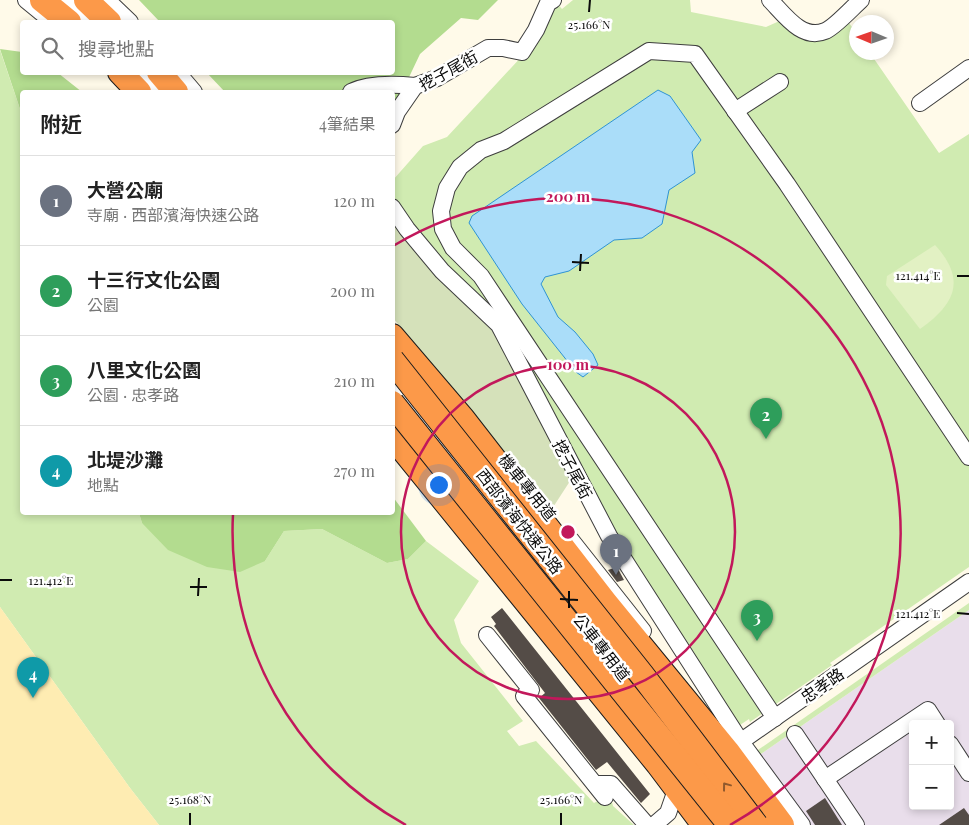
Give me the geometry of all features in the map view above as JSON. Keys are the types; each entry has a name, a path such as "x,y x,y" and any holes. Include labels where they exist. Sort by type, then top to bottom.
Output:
{"highway":[{"path":"42,0 67,20"},
{"path":"86,0 107,20"},
{"path":"123,75 138,90"},
{"path":"162,75 174,90"},
{"path":"395,340 734,746 782,825"},
{"name":"西部濱海快速公路","path":"395,364 643,676 756,825"},
{"name":"西部濱海快速公路","path":"395,406 730,825"},
{"path":"395,440 556,644 658,764 704,825"}],"street":[{"path":"26,0 51,20"},
{"path":"67,0 90,20"},
{"path":"107,0 128,20"},
{"name":"挖子尾街","path":"395,118 415,86 437,78 488,48 503,48 522,52 536,30 548,3 553,0"},
{"path":"770,0 800,29 813,34 826,31 861,0"},
{"path":"775,718 481,276 453,248 443,229 441,211 447,188 460,167 482,150 504,141 649,51 695,54 792,192 969,456"},
{"path":"920,103 969,68"},
{"path":"110,75 124,90"},
{"path":"144,75 158,90"},
{"path":"180,75 192,90"},
{"path":"735,111 780,82"},
{"path":"356,90 396,84 415,86"},
{"name":"挖子尾街","path":"395,212 442,271 499,324 609,536 734,746 802,825"},
{"name":"機車專用道","path":"395,329 468,414 610,597"},
{"name":"公車專用道","path":"395,386 700,771"},
{"path":"395,447 556,644"},
{"name":"忠孝路","path":"676,790 734,746 969,582"},
{"path":"487,635 531,690 524,696 600,791 611,784 647,825"},
{"path":"913,720 928,710 934,720"},
{"path":"825,779 909,723"},
{"path":"795,734 856,825"},
{"path":"954,750 969,773"},
{"path":"654,825 668,813 676,790"}],"shaded area":[{"path":"969,610 969,825 808,825 758,756"}],"green space":[{"path":"139,0 498,0 478,20 461,18 420,54 395,107 395,90 223,90 209,75 395,75 395,20 158,20"},
{"path":"573,0 690,0 691,12 766,27 784,19 797,32 845,17 849,23 849,60 875,60 939,153 969,134 969,567 830,663 832,665 750,722 749,719 737,727 452,274 395,201 395,178 423,146 447,137 524,54 555,1 562,9"},
{"path":"0,49 20,52 20,75 61,75 79,90 20,90 20,109"},
{"path":"0,50 20,109 20,515 140,515 142,523 265,561 284,531 322,529 387,563 408,559 426,541 479,581 454,620 461,643 523,721 507,731 519,746 536,741 594,803 610,794 613,806 634,825 159,825 130,788 0,607"},
{"path":"395,217 494,326 572,478 548,515 467,407 395,320"},
{"path":"935,245 951,269 954,280 953,291 949,301 942,310 920,329 886,285 887,276"},
{"path":"395,500 426,541 408,559 387,563 322,529 284,531 265,561 240,572 207,567 168,550 142,523 140,515 395,515"},
{"path":"969,603 969,610 758,756 755,752"}],"sand":[{"path":"0,607 130,788 159,825 0,825"}],"water":[{"path":"658,90 670,96 701,140 692,152 695,173 669,190 662,224 642,238 614,240 569,271 545,277 541,284 558,317 575,332 593,354 598,365 583,377 576,372 522,304 469,223 472,216"}],"building":[{"path":"617,567 624,580 617,582 608,570"},
{"path":"502,608 650,794 641,803 607,762 596,770 539,698 545,693 494,626 496,624 491,617"},
{"path":"825,798 842,825 815,825 806,811"},
{"path":"964,808 969,815 969,825 939,825"}],"place":[{"name":"十三行文化公園","path":"766,439"},
{"name":"大營公廟","path":"616,575"},
{"name":"八里文化公園","path":"757,641"},
{"name":"北堤沙灘","path":"33,698"}]}
